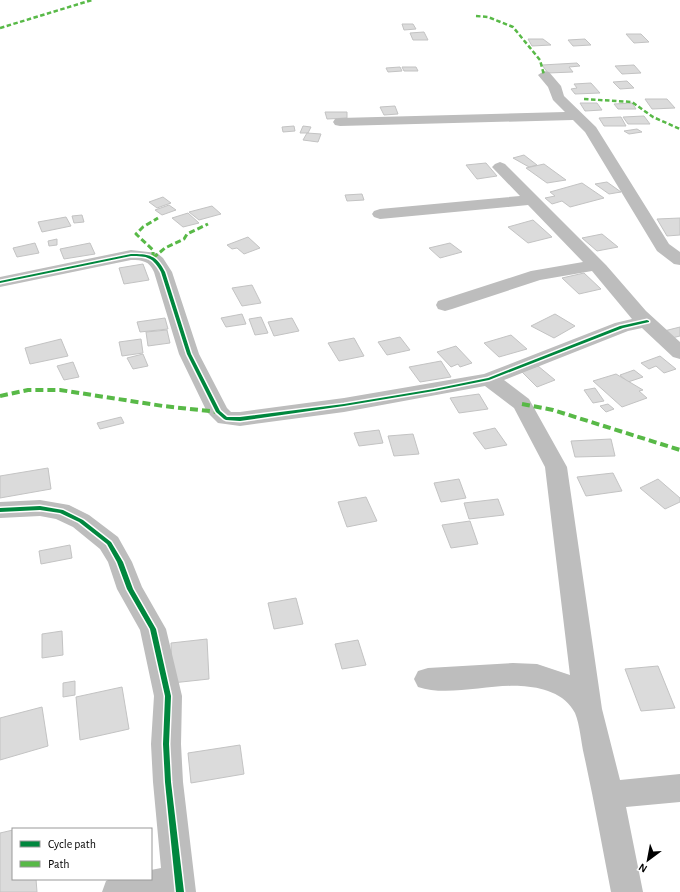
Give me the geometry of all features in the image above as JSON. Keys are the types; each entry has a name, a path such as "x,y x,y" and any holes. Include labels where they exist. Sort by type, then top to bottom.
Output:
{"street":[{"path":"544,74 554,86 558,97 590,130 663,248 680,260"},
{"path":"340,122 576,116"},
{"path":"500,167 596,265 638,315 647,321 680,353"},
{"path":"380,214 533,200"},
{"path":"0,282 131,255 144,255 153,258 158,261 163,272 189,354 218,412 226,418 240,419 344,405 489,379 622,327 647,321"},
{"path":"445,304 537,275 596,265"},
{"path":"489,379 522,404 556,467 588,709 608,795 627,892"},
{"path":"0,510 40,508 61,511 81,521 109,543 120,562 130,589 153,629 168,696 166,744 178,886 118,892"},
{"path":"428,679 486,677 513,674 537,675 556,680 575,693 588,709"},
{"path":"608,795 680,788"}],"building":[{"path":"402,24 413,24 416,29 404,30"},
{"path":"424,32 428,40 413,40 410,33"},
{"path":"626,34 641,34 649,42 634,43"},
{"path":"528,39 543,39 551,45 532,46"},
{"path":"585,39 591,45 573,46 568,40"},
{"path":"577,63 580,66 569,67 573,72 548,73 542,65"},
{"path":"634,65 641,73 622,74 615,66"},
{"path":"400,67 402,71 388,72 386,68"},
{"path":"402,67 416,67 418,71 404,71"},
{"path":"627,81 634,88 620,89 613,82"},
{"path":"591,83 600,93 575,94 571,89 577,88 574,84"},
{"path":"645,99 667,99 675,108 652,109"},
{"path":"580,103 597,103 602,110 585,111"},
{"path":"632,103 636,109 618,109 614,104"},
{"path":"395,106 398,114 384,115 380,107"},
{"path":"325,112 347,112 347,118 327,119"},
{"path":"644,116 650,124 628,124 623,117"},
{"path":"621,117 626,126 604,126 599,118"},
{"path":"294,126 295,131 283,132 282,127"},
{"path":"303,126 311,127 308,133 300,133"},
{"path":"637,129 642,132 629,134 624,131"},
{"path":"307,133 321,134 318,142 303,140"},
{"path":"524,155 537,165 529,167 513,158"},
{"path":"486,163 497,176 477,179 466,165"},
{"path":"544,164 566,180 547,183 526,168"},
{"path":"607,182 621,192 609,194 595,184"},
{"path":"582,183 604,198 570,207 562,201 552,204 545,198 555,196 550,192"},
{"path":"362,194 364,200 347,201 345,195"},
{"path":"163,197 171,203 157,208 149,202"},
{"path":"169,205 176,210 162,215 155,210"},
{"path":"212,206 221,214 199,220 189,212"},
{"path":"188,213 199,223 183,227 172,218"},
{"path":"82,215 84,222 74,223 72,216"},
{"path":"66,217 71,226 42,232 38,222"},
{"path":"680,218 680,235 667,236 657,219"},
{"path":"533,220 552,237 528,243 508,227"},
{"path":"602,234 618,247 597,251 582,238"},
{"path":"248,237 260,248 244,254 237,248 232,249 227,245"},
{"path":"57,239 57,245 49,246 48,241"},
{"path":"35,243 39,253 17,257 13,248"},
{"path":"90,243 95,254 64,259 60,249"},
{"path":"450,243 462,252 440,258 429,248"},
{"path":"143,264 149,280 124,284 119,268"},
{"path":"584,273 601,289 579,294 562,278"},
{"path":"252,285 261,303 242,306 232,288"},
{"path":"242,314 246,324 226,327 221,318"},
{"path":"555,314 575,326 554,338 531,326"},
{"path":"261,317 268,333 255,335 249,319"},
{"path":"165,318 168,329 140,332 137,322"},
{"path":"292,318 299,331 274,336 268,322"},
{"path":"680,327 680,336 672,338 664,331"},
{"path":"167,330 170,343 148,346 146,332"},
{"path":"511,335 527,349 499,357 484,343"},
{"path":"400,337 410,350 387,355 378,342"},
{"path":"354,338 364,356 339,361 328,343"},
{"path":"61,339 68,356 30,364 25,348"},
{"path":"141,339 143,353 122,356 119,342"},
{"path":"456,346 472,363 460,367 458,364 451,367 437,352"},
{"path":"143,354 148,366 133,369 127,358"},
{"path":"660,356 676,369 664,373 656,366 649,369 641,363"},
{"path":"441,361 451,377 420,382 409,367"},
{"path":"73,362 79,377 64,380 57,366"},
{"path":"538,366 555,380 537,387 521,371"},
{"path":"634,370 643,377 628,382 620,375"},
{"path":"616,374 643,390 639,391 647,398 622,407 593,381"},
{"path":"595,388 604,401 593,403 584,390"},
{"path":"479,394 488,409 459,413 450,398"},
{"path":"608,404 614,409 606,412 600,406"},
{"path":"121,417 124,423 100,429 97,423"},
{"path":"495,428 507,445 485,449 473,433"},
{"path":"379,430 383,443 359,446 354,433"},
{"path":"413,434 419,454 394,456 388,436"},
{"path":"611,439 615,456 575,457 571,441"},
{"path":"48,468 51,489 0,498 0,476"},
{"path":"613,473 622,491 586,496 577,477"},
{"path":"459,479 466,498 441,502 434,483"},
{"path":"658,479 680,498 680,502 665,509 640,488"},
{"path":"366,497 377,521 347,527 338,502"},
{"path":"498,499 504,515 469,519 464,503"},
{"path":"470,521 478,544 451,548 442,525"},
{"path":"70,545 72,558 41,564 39,551"},
{"path":"296,598 303,624 274,629 268,603"},
{"path":"62,631 63,655 42,658 42,634"},
{"path":"207,639 209,679 172,683 171,643"},
{"path":"358,640 366,665 342,669 335,644"},
{"path":"658,666 675,708 641,711 625,669"},
{"path":"75,681 75,695 63,697 63,683"},
{"path":"122,687 129,729 80,740 76,697"},
{"path":"42,707 48,746 0,760 0,718"},
{"path":"240,745 244,774 191,783 188,753"},
{"path":"12,830 12,880 36,880 37,892 0,892 0,833"}],"marked path":[{"path":"0,28 92,0"},
{"path":"476,16 488,17 513,27 540,60 544,75"},
{"path":"584,99 632,102 653,117 680,129"},
{"path":"153,258 153,250 136,234 143,227 158,218"},
{"path":"153,258 165,248 184,239 187,234 208,224"},
{"path":"0,396 28,390 60,390 163,406 218,412"},
{"path":"522,404 553,410 680,450"}],"cycle path":[{"path":"0,282 131,255 151,257 157,262 163,272 189,354 218,412 226,418 240,419 344,405 489,379 622,327 647,321"},
{"path":"0,510 40,508 61,511 81,521 109,543 120,562 130,589 153,629 168,696 166,744 168,782 180,892"}]}
